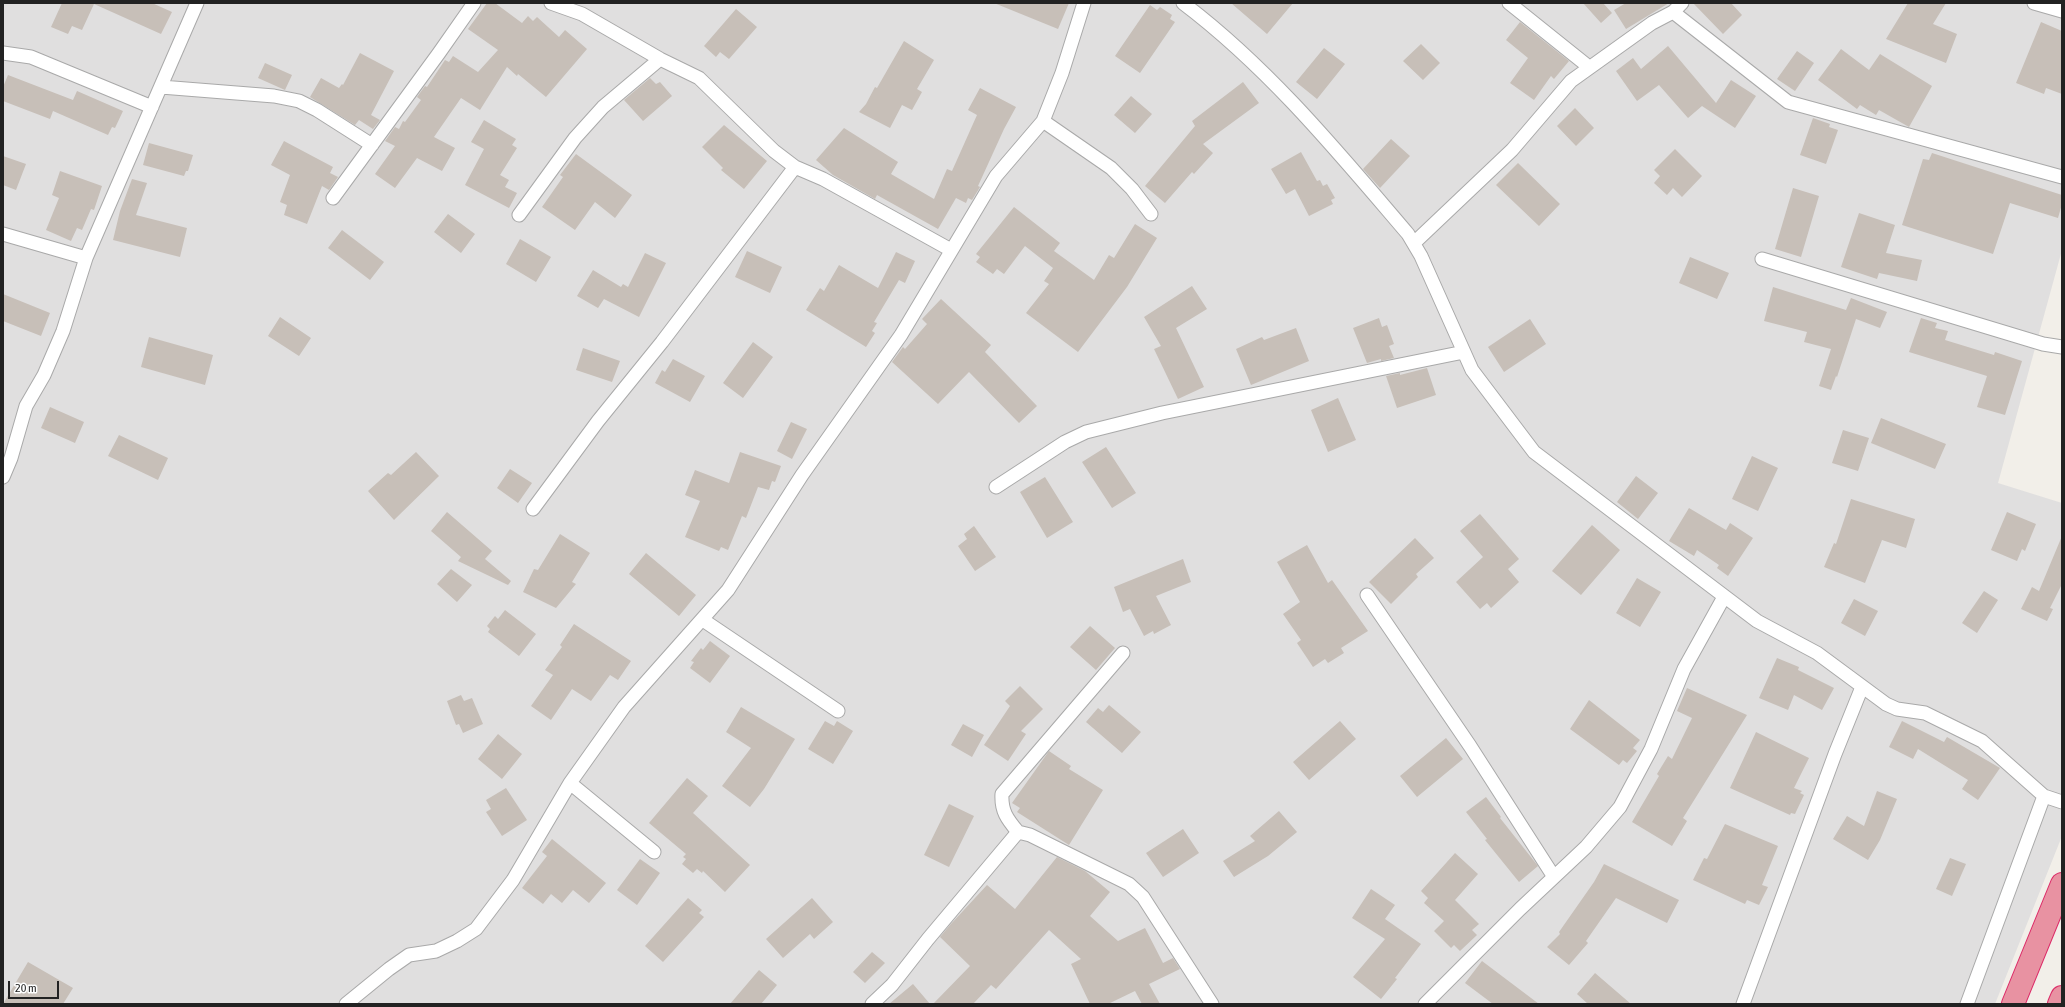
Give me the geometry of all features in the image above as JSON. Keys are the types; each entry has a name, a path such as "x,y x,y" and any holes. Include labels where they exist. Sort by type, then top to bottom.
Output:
{"highway":[{"path":"2013,1004 2062,884"},
{"path":"2059,1004 2062,997"}],"street":[{"path":"3,477 11,458 26,406 44,375 63,332 86,258 197,3"},
{"path":"333,198 474,3"},
{"path":"551,3 582,14 660,59 699,78 774,150 795,167 823,179 951,250"},
{"path":"346,1004 389,969 409,956 436,951 457,941 476,929 513,880 570,783 624,707 703,620 728,590 802,474 901,335 996,176 1043,121 1051,103 1084,3"},
{"path":"1183,3 1219,30 1302,111 1408,234 1414,243 1472,370 1534,452 1757,622 1817,653 1886,704 1897,709 1926,713 1982,741 2044,796 2062,802"},
{"path":"1509,3 1589,67"},
{"path":"2034,3 2062,11"},
{"path":"1414,243 1512,150 1571,81 1677,7 1788,102 2062,177"},
{"path":"3,53 31,58 152,107"},
{"path":"519,215 575,138 603,107 660,59"},
{"path":"161,86 274,96 299,101 317,110 372,145"},
{"path":"1043,121 1111,168 1132,189 1151,214"},
{"path":"533,509 598,421 662,342 795,167"},
{"path":"3,234 86,258"},
{"path":"1762,259 2042,344 2062,347"},
{"path":"996,486 1066,442 1086,432 1162,413 1464,352"},
{"path":"1367,595 1470,746 1554,877"},
{"path":"1425,1004 1586,847 1620,807 1651,749 1684,669 1724,597"},
{"path":"703,620 838,711"},
{"path":"1123,653 1002,794 1001,806 1004,816 1018,832 1030,835 1106,874 1129,884 1143,896 1212,1004"},
{"path":"1743,1004 1835,754 1862,686"},
{"path":"570,783 654,852"},
{"path":"1967,1004 2044,796"},
{"path":"872,1004 892,985 928,939 1018,832"}],"shaded area":[{"path":"3,3 2062,3 2062,250 1998,483 2062,503 2062,836 1995,1004 3,1004"}],"building":[{"path":"62,3 152,3 172,12 161,34 94,4 82,30 72,26 68,34 51,27"},
{"path":"487,3 495,3 522,23 528,16 533,21 537,17 559,37 565,30 587,49 546,97 507,67 480,110 461,98 434,137 455,148 442,171 417,158 395,188 375,174 395,146 385,141 395,127 399,129 403,121 405,122 421,100 417,97 425,86 427,87 445,60 449,62 453,56 478,72 498,50 468,29"},
{"path":"994,3 1069,3 1058,29"},
{"path":"1231,3 1293,3 1267,34"},
{"path":"1583,3 1603,3 1612,13 1601,23"},
{"path":"1626,3 1669,3 1626,29 1614,10"},
{"path":"1693,3 1731,3 1742,15 1723,34"},
{"path":"1908,3 1946,3 1933,24 1957,34 1946,63 1886,39"},
{"path":"1150,5 1157,10 1160,7 1172,15 1170,19 1175,22 1140,73 1115,56"},
{"path":"736,9 757,27 729,59 720,52 716,57 704,46"},
{"path":"1520,22 1569,61 1554,79 1551,76 1534,100 1510,83 1528,58 1506,40"},
{"path":"2041,22 2062,31 2062,94 2046,88 2044,94 2016,83"},
{"path":"904,41 934,60 917,89 922,92 912,110 902,105 890,128 859,112 866,104 875,87 877,88"},
{"path":"1421,44 1440,63 1423,80 1403,61"},
{"path":"1668,46 1716,103 1731,80 1756,96 1735,128 1702,106 1688,118 1659,85 1637,101 1616,71 1633,58 1641,69"},
{"path":"1324,48 1345,64 1317,99 1296,82"},
{"path":"1841,49 1869,70 1880,54 1932,86 1909,127 1879,110 1876,115 1860,105 1857,109 1818,80"},
{"path":"1797,51 1814,63 1795,91 1777,79"},
{"path":"360,53 394,71 371,115 380,120 373,129 359,120 355,125 310,97 321,78 339,88 342,84 343,85"},
{"path":"265,63 292,75 285,90 258,78"},
{"path":"8,75 73,100 77,91 123,111 115,128 112,127 108,135 53,111 50,119 3,101 3,87"},
{"path":"650,78 656,84 660,82 672,96 643,121 624,100"},
{"path":"1243,82 1259,103 1203,144 1213,153 1194,174 1192,172 1165,203 1145,186 1195,126 1192,121"},
{"path":"980,88 1016,107 1004,129 978,186 980,187 972,200 968,198 966,203 956,198 938,229 877,195 875,199 833,175 816,160 844,128 898,162 891,174 934,199 947,169 952,171 977,115 968,110"},
{"path":"1131,96 1152,114 1135,133 1114,115"},
{"path":"1575,108 1594,128 1576,146 1557,126"},
{"path":"1813,118 1830,124 1829,127 1838,130 1826,164 1800,155"},
{"path":"484,120 516,139 512,145 517,148 500,175 509,180 505,187 517,193 509,208 465,185 484,149 471,142"},
{"path":"724,125 767,161 744,189 721,170 723,168 702,147"},
{"path":"1391,139 1410,156 1380,188 1363,169"},
{"path":"284,141 333,167 330,173 338,177 329,190 322,186 307,224 284,215 287,205 280,202 290,175 271,165"},
{"path":"149,143 193,155 188,171 186,171 184,176 143,165"},
{"path":"1675,149 1702,176 1682,197 1673,188 1667,195 1654,183 1660,176 1654,170"},
{"path":"1301,152 1317,181 1320,180 1323,186 1327,184 1335,198 1331,200 1333,204 1309,216 1295,189 1286,194 1271,169"},
{"path":"1932,153 2062,195 2062,204 2058,218 2010,203 1993,254 1902,225 1923,159 1929,160"},
{"path":"576,154 632,195 615,218 595,202 575,230 542,207 563,177 560,175"},
{"path":"3,156 26,164 16,190 3,185"},
{"path":"1518,163 1560,204 1539,226 1496,185"},
{"path":"60,171 102,186 94,210 91,209 82,230 77,228 71,241 46,230 59,198 52,195"},
{"path":"132,179 147,183 136,215 187,228 180,257 113,240 120,211"},
{"path":"1793,188 1819,196 1801,257 1775,249"},
{"path":"1014,207 1060,243 1054,251 1094,280 1109,255 1114,258 1135,224 1157,238 1127,287 1078,352 1026,313 1049,284 1044,281 1053,268 1025,246 1004,274 997,269 993,274 976,262 980,257 976,254"},
{"path":"1859,213 1895,225 1886,253 1922,260 1917,281 1879,273 1877,279 1841,267"},
{"path":"448,214 475,234 461,253 434,232"},
{"path":"342,230 384,262 370,280 328,248"},
{"path":"520,239 551,257 536,282 506,264"},
{"path":"747,251 782,267 770,293 735,277"},
{"path":"896,252 915,261 905,283 899,280 874,322 877,323 872,331 875,333 866,347 806,310 820,288 824,291 839,265 878,288"},
{"path":"645,253 666,263 639,317 604,299 598,308 577,296 593,270 621,287 623,284 628,287"},
{"path":"1690,257 1729,273 1717,299 1679,283"},
{"path":"1192,286 1207,309 1176,328 1204,387 1178,399 1154,349 1161,346 1144,317"},
{"path":"1773,287 1846,310 1851,298 1887,312 1880,328 1856,319 1837,377 1836,376 1831,390 1819,386 1831,349 1804,342 1807,332 1764,321"},
{"path":"3,294 50,313 41,336 3,321"},
{"path":"941,299 991,345 985,352 1037,406 1019,423 969,372 938,404 892,362 903,347 905,349 927,324 922,319"},
{"path":"280,317 311,338 299,356 268,336"},
{"path":"1379,318 1382,327 1387,325 1394,344 1389,346 1394,358 1381,361 1381,359 1367,363 1353,328"},
{"path":"1921,318 1937,323 1935,328 1948,331 1945,340 1994,355 1995,352 2022,361 2005,415 1977,407 1987,376 1909,352"},
{"path":"1530,319 1546,344 1504,372 1488,347"},
{"path":"1296,328 1309,361 1251,385 1236,349 1262,337 1264,340"},
{"path":"149,337 213,355 205,385 141,367"},
{"path":"753,342 773,357 743,398 723,383"},
{"path":"583,348 620,361 612,382 576,370"},
{"path":"673,359 705,376 690,402 655,383 662,370 665,372"},
{"path":"1427,368 1436,395 1397,408 1386,376 1400,373 1400,375"},
{"path":"1338,398 1356,440 1328,452 1311,410"},
{"path":"50,407 84,422 75,443 41,428"},
{"path":"1881,418 1946,444 1935,469 1871,443"},
{"path":"791,422 807,429 792,459 777,451"},
{"path":"1843,430 1869,438 1858,471 1832,463"},
{"path":"119,435 168,458 158,480 108,456"},
{"path":"1106,447 1136,493 1112,508 1082,462"},
{"path":"416,452 439,476 394,520 368,491 388,473 391,475"},
{"path":"740,452 781,466 775,482 772,481 769,490 758,487 746,518 742,516 728,550 721,547 719,551 685,537 700,501 685,495 695,470 729,483"},
{"path":"1752,456 1778,468 1758,511 1732,499"},
{"path":"510,469 532,483 518,503 497,488"},
{"path":"1636,476 1658,493 1638,519 1617,502"},
{"path":"1045,477 1073,522 1047,538 1020,492"},
{"path":"1851,499 1915,519 1906,548 1882,540 1865,583 1824,567 1834,543 1836,544"},
{"path":"1689,508 1726,530 1730,523 1753,538 1728,576 1717,568 1719,565 1697,550 1694,556 1669,541"},
{"path":"447,512 492,551 485,559 511,581 508,585 458,561 461,557 431,531"},
{"path":"2007,512 2036,524 2025,551 2022,549 2017,561 1991,550"},
{"path":"1480,514 1519,559 1508,569 1519,582 1491,608 1487,603 1480,609 1456,582 1483,557 1460,531"},
{"path":"1592,525 1620,550 1581,595 1552,571"},
{"path":"974,526 996,557 975,571 958,546 967,539 964,534"},
{"path":"560,534 590,553 572,582 576,584 556,608 523,592 534,569 538,570"},
{"path":"2062,536 2062,584 2050,608 2053,609 2047,621 2021,609 2032,587 2039,591"},
{"path":"1415,538 1434,558 1416,574 1418,577 1391,604 1369,582"},
{"path":"1307,545 1328,583 1332,580 1368,631 1341,648 1344,653 1328,663 1325,659 1313,667 1297,643 1301,640 1283,614 1300,602 1277,562"},
{"path":"646,553 696,595 679,616 629,574"},
{"path":"1183,559 1191,582 1156,596 1171,625 1154,634 1153,631 1144,636 1130,609 1123,612 1114,587"},
{"path":"451,569 472,585 457,602 437,584"},
{"path":"1637,578 1661,592 1640,627 1616,613"},
{"path":"1984,591 1998,600 1977,633 1962,623"},
{"path":"1854,599 1878,611 1865,636 1841,623"},
{"path":"505,610 536,634 519,656 488,632 490,629 487,626 495,616 498,619"},
{"path":"574,624 631,661 618,680 610,675 591,701 572,689 551,720 531,706 553,675 545,670 562,647 560,645"},
{"path":"1090,626 1115,648 1096,670 1070,647"},
{"path":"710,641 730,656 710,683 690,668 694,662 691,661 701,648 703,650"},
{"path":"1777,658 1799,667 1798,670 1834,688 1822,710 1794,695 1788,710 1759,698"},
{"path":"1020,686 1043,709 1021,731 1026,734 1008,761 984,745 1010,706 1005,701"},
{"path":"1687,688 1747,715 1683,818 1687,821 1672,846 1632,822 1659,776 1657,774 1668,756 1672,759 1692,718 1677,711"},
{"path":"461,695 464,701 472,698 483,724 463,733 459,724 456,725 447,701"},
{"path":"1589,700 1640,740 1633,748 1637,751 1627,763 1623,760 1619,765 1570,729"},
{"path":"1109,705 1141,732 1122,753 1086,722 1098,708 1103,712"},
{"path":"741,707 795,739 764,789 750,807 722,786 751,748 726,732"},
{"path":"825,721 834,726 837,721 853,731 833,764 808,749"},
{"path":"1340,721 1356,739 1309,780 1293,762"},
{"path":"1902,721 1944,742 1947,737 2000,768 1978,800 1962,789 1968,780 1918,749 1913,759 1889,747"},
{"path":"963,724 984,735 972,757 951,745"},
{"path":"1756,732 1809,758 1794,788 1802,791 1800,793 1804,795 1795,814 1791,813 1790,815 1730,788"},
{"path":"498,734 522,754 502,779 478,759"},
{"path":"1446,738 1463,759 1417,797 1400,776"},
{"path":"1049,751 1071,766 1069,769 1103,790 1069,845 1017,812 1020,808 1012,803"},
{"path":"687,778 708,796 693,813 750,865 725,892 703,871 702,873 697,869 693,873 682,864 686,859 683,857 686,854 649,823"},
{"path":"506,788 527,820 502,836 486,812 491,809 486,800"},
{"path":"1877,791 1897,799 1880,840 1868,860 1833,839 1847,816 1864,826"},
{"path":"1486,797 1501,817 1500,818 1538,866 1519,882 1485,840 1487,839 1466,812"},
{"path":"949,804 974,816 949,867 924,855"},
{"path":"1279,811 1297,832 1268,856 1234,877 1223,861 1255,841 1250,836"},
{"path":"1725,824 1778,846 1762,885 1768,887 1759,905 1747,900 1745,904 1693,880 1704,858 1707,859"},
{"path":"1183,829 1199,853 1163,877 1146,853"},
{"path":"552,839 606,883 589,903 573,890 562,903 551,894 543,904 522,888 547,856 542,852"},
{"path":"1455,853 1478,874 1455,900 1479,924 1472,930 1477,935 1460,951 1454,945 1451,948 1434,931 1444,921 1424,903 1428,898 1421,891"},
{"path":"1057,857 1085,871 1110,892 1090,916 1118,941 1145,928 1163,963 1173,958 1180,969 1149,984 1160,1004 1142,1004 1135,991 1108,1004 1090,1004 1071,964 1081,959 1049,930 996,989 991,985 973,1004 933,1004 970,966 940,937 950,925 987,885 1015,909"},
{"path":"1950,858 1966,864 1952,896 1936,889"},
{"path":"640,859 660,873 637,905 617,890"},
{"path":"1604,864 1679,900 1667,923 1616,898 1586,941 1588,943 1569,965 1547,947 1560,934 1559,932 1594,882"},
{"path":"1371,889 1395,905 1385,919 1421,944 1381,999 1353,977 1385,939 1352,918"},
{"path":"688,898 702,910 699,913 704,917 663,962 645,946"},
{"path":"812,898 833,922 814,939 810,934 783,958 766,939"},
{"path":"872,952 885,963 865,983 853,972"},
{"path":"1482,961 1539,1004 1493,1004 1465,983"},
{"path":"28,962 73,988 63,1004 3,1004"},
{"path":"759,970 777,985 761,1004 730,1004"},
{"path":"1595,973 1631,1004 1588,1004 1577,994"},
{"path":"913,984 930,1004 889,1004"}]}
